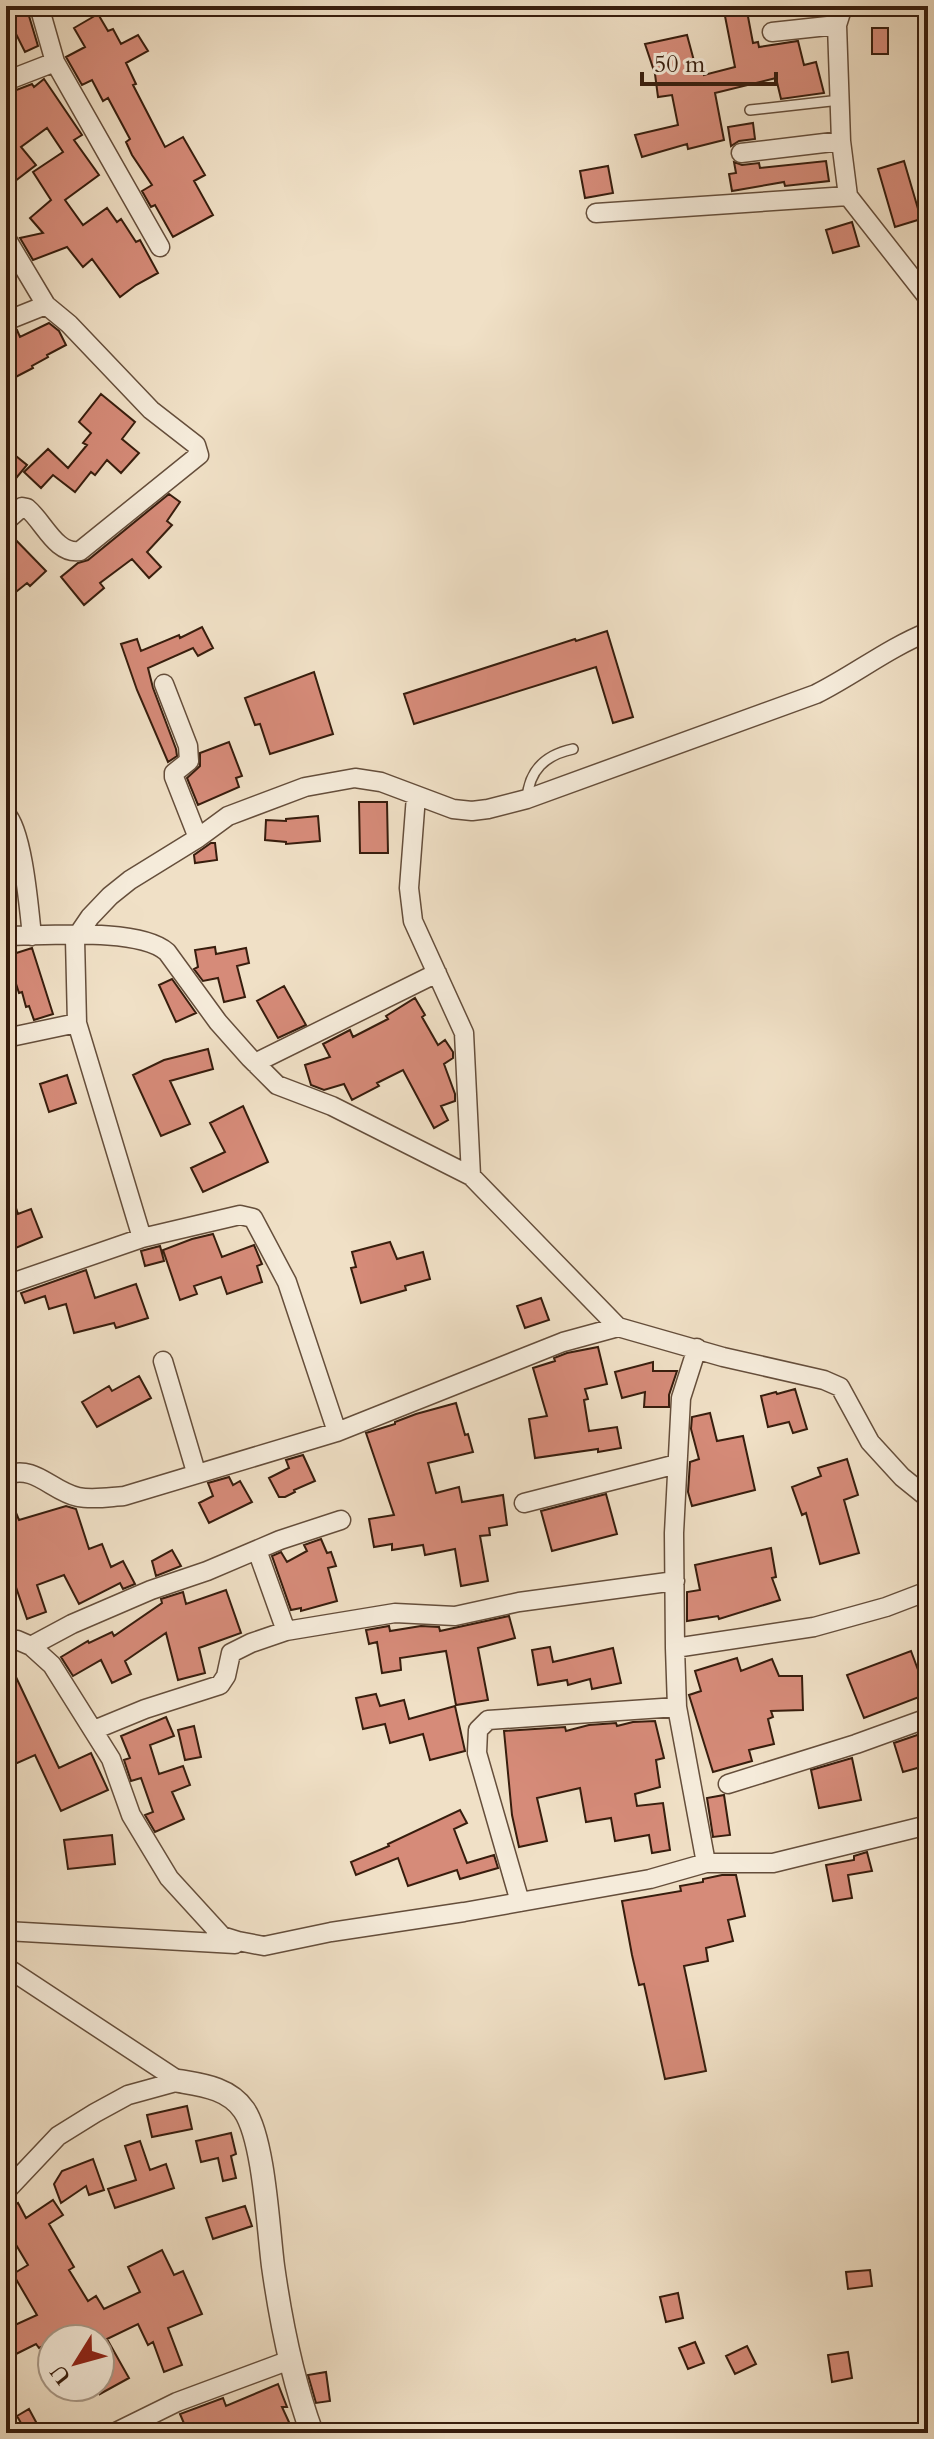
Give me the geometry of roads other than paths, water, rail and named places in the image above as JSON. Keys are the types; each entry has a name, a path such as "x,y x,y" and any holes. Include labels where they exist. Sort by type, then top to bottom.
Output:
{"street":[{"path":"39,6 55,62 160,247"},
{"path":"843,6 837,25 841,141 848,196 928,298"},
{"path":"772,32 837,25"},
{"path":"6,81 55,62"},
{"path":"741,153 841,141"},
{"path":"596,213 848,196"},
{"path":"6,238 46,305 69,324 151,410 196,445 199,455 80,551 63,549 27,508 22,507 6,521"},
{"path":"6,321 46,305"},
{"path":"142,1238 77,1023 75,947 110,896 120,888 228,816 305,787 355,778 381,782 453,809 472,811 527,799 816,694 928,632"},
{"path":"164,684 188,746 189,761 174,773 174,777 198,838"},
{"path":"416,796 409,888 413,921 460,1022 466,1042 471,1176"},
{"path":"6,814 13,820 22,860 32,936"},
{"path":"6,936 32,936 75,947 146,940 160,945 218,1022 281,1087 332,1106 471,1176 618,1327"},
{"path":"255,1063 437,973"},
{"path":"6,1038 77,1023"},
{"path":"6,1285 142,1238 240,1215 253,1218 287,1282 337,1432"},
{"path":"6,1475 15,1471 34,1473 61,1491 78,1497 124,1496 337,1432 563,1342 618,1327 723,1357 824,1380 840,1387 870,1442 902,1477 928,1498"},
{"path":"697,1348 681,1398 674,1533 675,1648 677,1707 706,1863"},
{"path":"163,1361 196,1472"},
{"path":"524,1503 677,1464"},
{"path":"31,1646 72,1624 151,1590 341,1520"},
{"path":"257,1550 286,1631"},
{"path":"94,1730 145,1709 220,1685 226,1676 231,1653 286,1631 395,1613 455,1616 519,1602 675,1581"},
{"path":"675,1648 814,1627 886,1607 928,1591"},
{"path":"6,1639 31,1646 52,1665 111,1759 131,1815 169,1878 222,1936 264,1946"},
{"path":"520,1902 477,1753 478,1730 488,1720 677,1707"},
{"path":"728,1784 928,1718"},
{"path":"6,1931 264,1946 650,1879 706,1863 773,1863 928,1825"},
{"path":"6,1967 179,2081 227,2093 242,2107 259,2157 290,2360 312,2433"},
{"path":"6,2191 58,2136 128,2095 179,2081"},
{"path":"114,2433 177,2402 290,2360"}],"lane":[{"path":"750,110 840,100"},
{"path":"527,799 533,773 541,762 573,749"}]}
